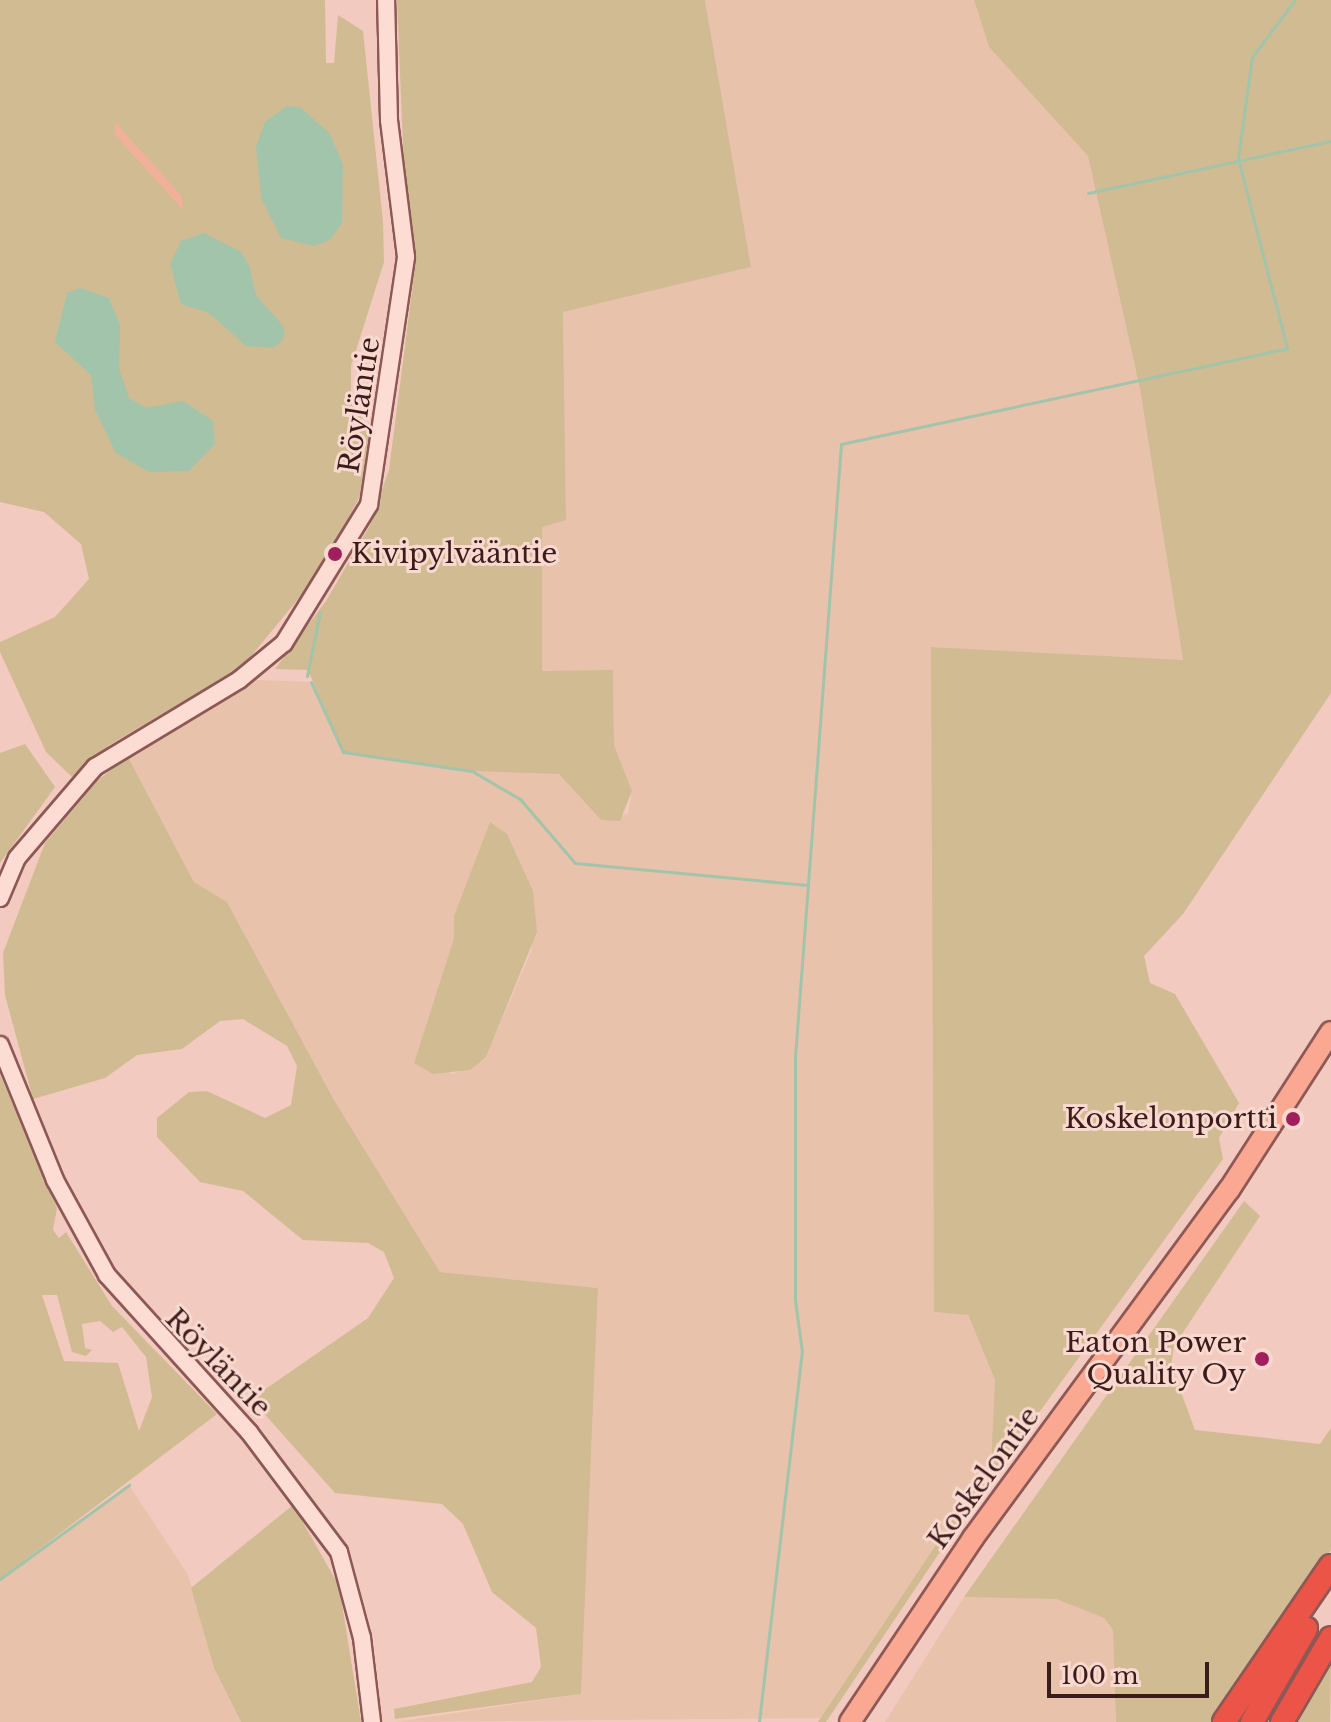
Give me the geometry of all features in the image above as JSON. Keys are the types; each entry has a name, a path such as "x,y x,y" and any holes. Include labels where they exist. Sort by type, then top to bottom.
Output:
{"highway":[{"path":"1224,1722 1331,1566"},
{"path":"1252,1722 1331,1587"},
{"path":"1282,1722 1331,1638"}],"main road":[{"name":"Koskelontie","path":"850,1722 973,1538 1229,1190 1331,1032"},
{"name":"Koskelontie","path":"859,1722 877,1684"}],"street":[{"name":"Röyläntie","path":"0,898 17,858 95,767 239,680 284,643 369,505 406,257 389,120 386,0"},
{"name":"Röyläntie","path":"0,1045 55,1180 107,1275 249,1432 339,1552 359,1624 372,1722"}],"shaded area":[{"path":"0,0 325,0 326,63 334,63 338,15 363,31 383,222 384,262 351,366 351,391 374,448 367,483 317,576 243,666 111,744 72,777 46,752 0,652 0,642 55,617 89,579 81,544 44,512 0,502"},
{"path":"397,0 705,0 751,267 563,312 566,520 542,527 542,671 613,670 614,745 632,791 620,821 601,820 559,774 472,771 343,752 308,670 275,669 326,601 369,527 389,470 416,260 404,170"},
{"path":"705,0 974,0 989,47 1088,155 1140,389 1183,661 932,647 934,1312 967,1314 995,1380 991,1462 822,1718 396,1722 581,1694 598,1288 440,1272 334,1100 227,902 194,882 128,757 256,680 311,682 343,752 559,774 601,820 628,814 632,791 614,745 613,671 542,671 542,526 566,520 563,312 751,267","holes":["491,822 532,949 486,1057 454,1074 414,1063 454,938 454,916"]},
{"path":"974,0 1331,0 1331,693 1183,914 1144,956 1150,983 1175,994 1239,1103 1219,1138 1223,1159 966,1513 826,1722 818,1722 991,1462 995,1380 968,1315 934,1312 931,647 1183,660 1140,389 1088,156 989,47"},
{"path":"287,106 300,107 330,134 343,165 342,223 330,240 314,246 281,238 261,198 256,147 265,122"},
{"path":"204,233 241,252 249,265 256,295 284,327 284,339 273,348 246,346 209,313 181,304 170,264 181,241"},
{"path":"80,288 109,298 120,325 119,369 129,398 146,408 183,401 213,421 215,444 189,471 149,472 116,453 95,410 91,375 55,342 67,293"},
{"path":"25,744 55,787 0,863 0,753"},
{"path":"128,757 194,882 227,902 334,1100 440,1272 598,1288 581,1694 395,1719 394,1709 532,1682 541,1667 536,1628 492,1592 463,1524 442,1504 335,1493 251,1399 368,1318 394,1278 384,1252 368,1243 303,1240 243,1191 200,1182 157,1137 157,1118 189,1092 207,1091 265,1118 291,1105 297,1066 287,1046 243,1019 220,1021 182,1049 137,1055 105,1078 33,1099 5,995 3,953 45,843 98,780"},
{"path":"490,822 507,834 533,891 537,932 486,1057 470,1070 433,1074 414,1063 454,938 454,916"},
{"path":"0,1075 57,1208 53,1230 59,1238 66,1232 112,1306 217,1414 0,1579","holes":["42,1295 57,1295 72,1352 86,1356 92,1350 85,1348 82,1324 100,1321 113,1332 122,1327 146,1357 152,1397 139,1431 118,1363 64,1361"]},
{"path":"1244,1201 1260,1216 1174,1346 1171,1365 1195,1430 1320,1444 1331,1428 1331,1550 1214,1722 1116,1722 1113,1630 1104,1618 1056,1599 964,1597"},
{"path":"129,1485 188,1575 214,1668 241,1722 0,1722 0,1579"},
{"path":"293,1505 339,1586 361,1722 241,1722 214,1668 191,1588"},
{"path":"964,1597 1056,1599 1104,1618 1113,1630 1116,1722 885,1722"},
{"path":"1331,1663 1330,1722 1297,1722"}],"sand":[{"path":"115,122 181,195 183,210 115,135"}],"waterway":[{"path":"759,1722 802,1352 795,1300 795,1057 841,444 1287,348 1238,158 1252,57 1295,0"},
{"path":"1088,193 1331,141"},
{"path":"307,676 320,612"},
{"path":"311,682 343,752 472,771 520,799 575,863 807,885"},
{"path":"0,1579 129,1485"}],"place":[{"name":"Kivipylvääntie","path":"335,554"},
{"name":"Koskelonportti","path":"1293,1119"},
{"name":"Eaton Power Quality Oy","path":"1262,1359"}]}
